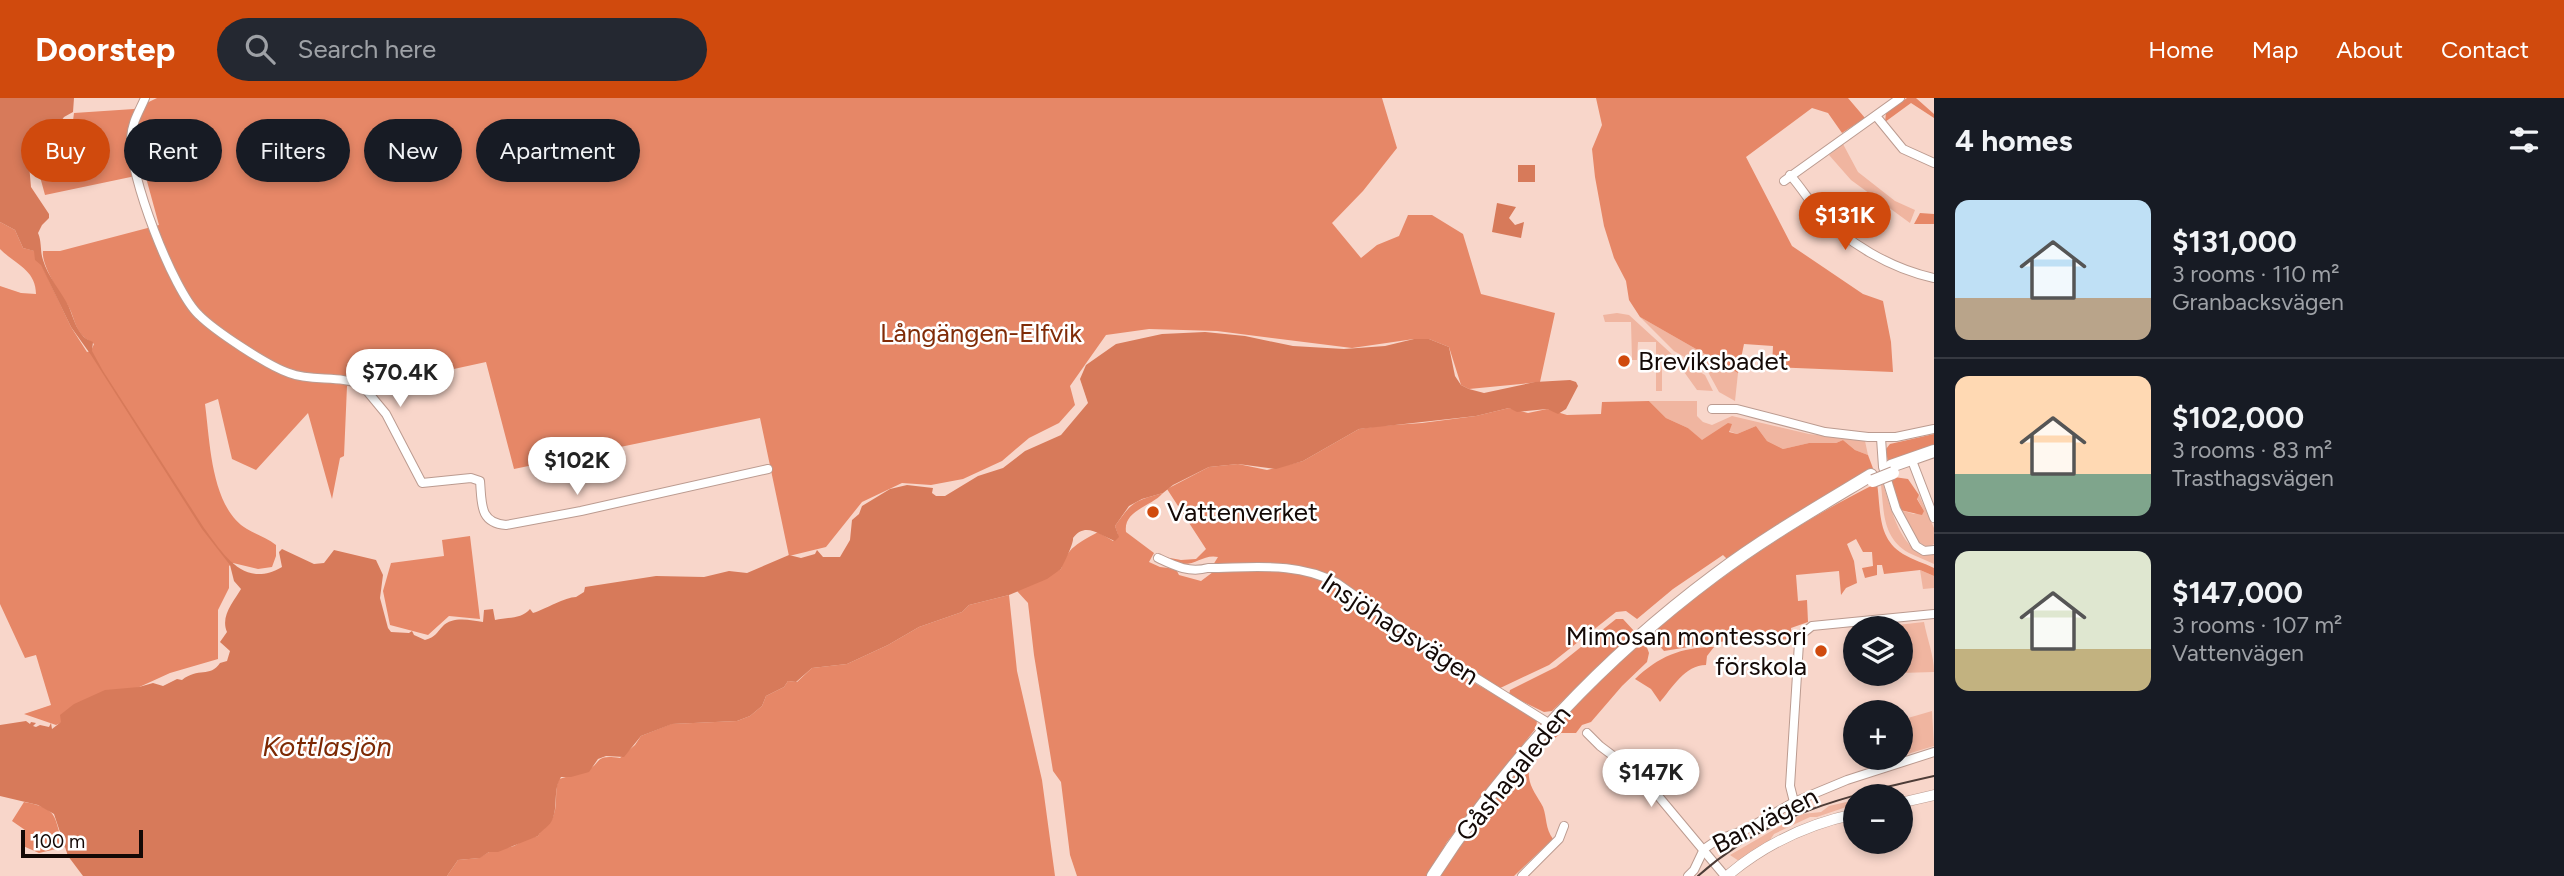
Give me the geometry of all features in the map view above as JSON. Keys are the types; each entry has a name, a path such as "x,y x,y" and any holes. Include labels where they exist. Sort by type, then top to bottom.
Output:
{"main road":[{"name":"Gåshagaleden","path":"1433,876 1459,837 1549,724 1620,654 1674,607 1738,559 1832,499 1934,451"},
{"name":"Gåshagaleden","path":"1912,462 1934,459"}],"street":[{"path":"145,98 133,122 130,141 138,181 163,253 184,297 199,316 286,373 362,385 386,414 422,483 471,478 480,481 485,513 494,524 506,525 768,469"},
{"path":"1899,98 1787,178 1818,211 1864,248 1895,266 1934,278"},
{"path":"1876,116 1903,149 1934,163"},
{"path":"1712,409 1737,409 1825,432 1881,438 1934,429"},
{"path":"1881,438 1884,474 1900,519 1919,549 1934,551"},
{"path":"1912,462 1934,518"},
{"name":"Insjöhagsvägen","path":"1158,558 1183,569 1294,568 1319,573 1453,664 1549,724"},
{"path":"1794,802 1790,786 1799,643 1802,634 1812,626 1934,614"},
{"path":"1587,733 1644,779 1726,876 1783,838 1824,821 1843,817"},
{"name":"Banvägen","path":"1688,876 1694,870 1704,849 1717,840 1745,830 1794,802 1860,775 1934,752"},
{"path":"1913,800 1934,794"},
{"path":"1522,876 1559,839 1564,825"}],"shaded area":[{"path":"1843,144 1858,172 1895,201 1915,210 1910,223 1851,180 1829,155"},
{"path":"1603,315 1629,315 1675,357 1705,375 1713,391 1697,390 1677,362 1662,363 1662,391 1656,391 1656,342 1638,342 1637,360 1632,360 1631,322 1605,322"},
{"path":"1640,317 1738,373 1735,401 1719,392 1707,370 1674,351"},
{"path":"1649,401 1697,401 1697,416 1712,425 1732,416 1809,434 1865,441 1868,455 1855,450 1843,440 1783,449 1767,441 1756,426 1737,434 1729,431 1702,441 1688,428 1666,418"},
{"path":"1883,484 1894,518 1906,540 1923,554 1934,555 1934,564 1909,553 1894,540 1884,514"},
{"path":"1919,495 1934,528 1934,544 1929,547 1915,537 1900,510 1914,514 1924,511 1917,498"},
{"path":"1920,570 1934,576 1934,588 1923,589"},
{"path":"1924,622 1934,672 1913,673 1913,623"},
{"path":"1932,711 1934,746 1913,752 1913,717"},
{"path":"1843,803 1843,808 1810,817 1774,834 1770,840 1739,861 1730,855 1803,814 1821,812 1829,806"}],"green space":[{"name":"Långängen-Elfvik","path":"157,98 1382,98 1397,148 1363,191 1332,223 1361,258 1377,245 1399,236 1408,215 1432,215 1463,234 1481,294 1555,313 1540,382 1469,389 1461,385 1449,347 1429,339 1352,348 1217,331 1149,329 1106,335 1070,386 1075,405 1059,423 1029,438 1002,461 963,479 931,485 902,483 862,502 826,547 789,556 760,418 514,469 486,362 371,387 347,386 344,456 340,458 332,499 308,413 256,470 232,459 218,399 205,404 211,454 219,490 235,519 276,545 272,567 258,569 233,563 229,566 229,588 218,610 218,659 170,673 56,725 24,714 51,705 36,655 25,658 0,604 0,286 21,293 36,294 29,273 0,249 0,222 15,230 23,248 35,251 71,327 87,352 91,351 94,344 79,330 48,271 43,251 60,251 159,225 147,182 222,182 222,119 124,119 124,178 110,181 110,119 73,119 74,113 134,109"},
{"path":"1596,98 1848,98 1865,118 1842,133 1828,113 1812,108 1746,157 1792,246 1863,294 1883,301 1891,342 1893,372 1772,367 1773,346 1744,344 1738,373 1640,317 1629,300 1626,281 1614,258 1604,226 1592,149 1602,125"},
{"path":"1907,98 1916,98 1934,114 1934,118 1911,103 1885,122 1886,113"},
{"path":"41,182 107,182 45,195"},
{"path":"1920,213 1934,214 1934,224 1914,224"},
{"path":"1649,401 1666,418 1688,428 1702,440 1728,423 1732,424 1729,432 1737,434 1756,426 1767,441 1783,449 1843,440 1855,450 1868,455 1874,471 1727,559 1723,555 1673,589 1637,619 1626,611 1616,612 1549,665 1496,690 1339,581 1323,574 1278,564 1213,565 1218,557 1213,556 1179,564 1159,556 1181,560 1196,559 1206,549 1167,489 1209,467 1238,464 1267,470 1303,461 1359,429 1379,426 1476,416 1509,408 1528,413 1547,409 1567,415 1601,414 1602,402"},
{"path":"1934,434 1934,445 1888,464 1886,449 1890,444"},
{"path":"1889,479 1908,479 1919,495 1917,499 1924,511 1922,515 1900,510"},
{"path":"1877,483 1884,532 1903,554 1934,568 1934,576 1920,570 1884,574 1882,565 1877,565 1877,575 1865,578 1862,568 1873,566 1872,552 1863,552 1856,539 1847,544 1854,561 1857,583 1846,588 1841,595 1839,571 1796,575 1798,601 1807,600 1808,622 1791,628 1792,639 1726,641 1664,651 1653,639 1646,645 1649,653 1647,662 1591,722 1582,725 1576,733 1561,733 1531,765 1530,781 1543,807 1547,827 1553,839 1514,876 1440,876 1489,806 1541,740 1643,641 1706,590 1772,543"},
{"path":"1163,493 1133,514 1126,525 1126,532 1154,553 1149,562 1176,569 1179,575 1201,581 1213,572 1300,572 1322,579 1455,672 1533,716 1537,721 1536,728 1447,842 1428,876 1077,876 1070,855 1061,782 1053,771 1028,603 1017,591 1061,569 1070,551 1098,532 1113,541 1118,535 1115,526 1130,507"},
{"path":"470,536 480,619 449,616 428,635 390,625 383,591 391,563 444,556 442,540"},
{"path":"1009,595 1017,671 1042,780 1055,876 447,876 458,860 479,858 489,852 538,836 551,822 554,814 559,779 586,771 602,758 620,758 641,736 671,724 737,721 750,716 762,706 766,696 784,687 788,681 797,682 812,668 847,664 919,627 962,612 969,605"},
{"path":"1616,619 1623,619 1635,632 1552,711 1544,712 1509,695 1510,690 1556,667"},
{"path":"1714,647 1707,656 1706,665 1685,673 1660,702 1651,689 1635,679 1661,659 1681,651"},
{"path":"24,802 45,808 54,816 65,847 39,853 23,846 25,830 12,821"}],"water":[{"name":"Kottlasjön","path":"0,98 74,98 73,112 63,119 21,119 21,182 31,182 31,187 49,214 38,233 43,260 79,330 85,338 93,342 92,351 103,371 204,528 236,566 257,574 269,573 282,567 279,552 282,549 314,564 324,563 334,550 376,560 383,575 380,598 388,628 391,632 412,631 414,635 425,640 451,621 483,622 484,610 493,609 495,620 519,616 530,609 533,613 576,597 584,592 585,587 656,576 704,577 729,571 747,573 789,555 801,558 815,554 817,550 823,557 840,557 850,540 852,520 859,514 862,506 890,489 907,485 933,488 932,493 936,496 945,496 978,476 1003,468 1025,451 1061,435 1088,403 1080,379 1086,365 1116,344 1162,334 1205,332 1245,336 1293,346 1344,349 1429,339 1449,347 1455,376 1461,385 1469,389 1484,393 1535,382 1570,380 1578,386 1566,409 1558,414 1547,409 1517,412 1509,408 1476,416 1359,429 1303,461 1276,469 1238,464 1209,467 1163,493 1129,506 1115,526 1119,537 1115,541 1093,531 1078,533 1073,538 1061,569 1047,579 1009,595 969,605 962,612 919,627 847,664 812,668 796,682 788,681 784,687 766,696 762,706 750,716 737,721 672,724 641,736 624,757 606,756 598,759 589,772 561,777 553,818 538,836 498,852 489,852 480,858 458,860 447,876 83,876 68,856 54,814 38,805 0,796 0,725 26,721 30,724 36,723 33,726 36,727 49,727 51,723 52,729 61,722 60,715 74,704 105,690 153,683 163,686 177,679 182,680 216,668 227,661 230,651 220,642 227,632 225,620 241,589 234,581 230,565 202,529 71,327 41,265 35,260 34,251 23,248 15,230 0,222"},
{"path":"1518,165 1535,165 1535,182 1518,182"},
{"path":"1497,203 1516,207 1509,218 1515,225 1524,222 1521,238 1492,232"}],"tram line":[{"path":"1698,876 1724,855 1780,822 1839,800 1934,776"}],"place":[{"name":"Breviksbadet","path":"1624,361"},
{"name":"Vattenverket","path":"1153,512"},
{"name":"Mimosan montessori förskola","path":"1821,651"}]}
